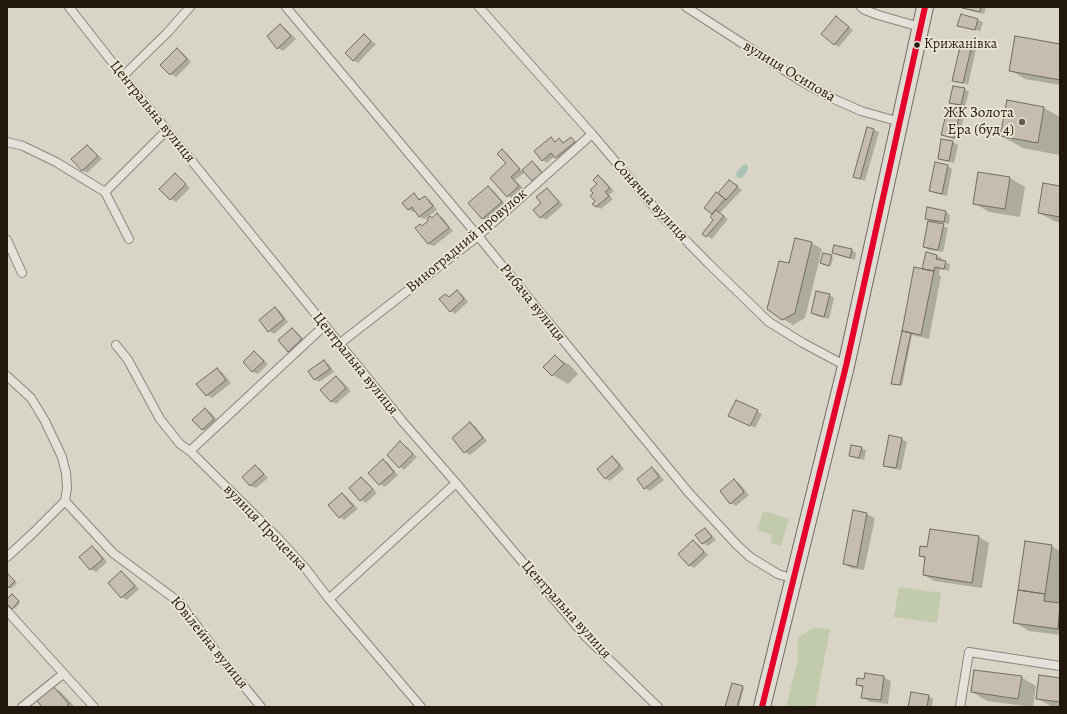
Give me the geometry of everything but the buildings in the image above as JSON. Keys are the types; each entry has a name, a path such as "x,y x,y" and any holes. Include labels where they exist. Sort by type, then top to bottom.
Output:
{"highway":[{"path":"762,707 846,366 925,7"}],"street":[{"name":"Центральна вулиця","path":"69,7 122,76 403,422 585,636 658,707"},
{"path":"122,76 168,32 190,7"},
{"name":"Рибача вулиця","path":"286,7 478,236 684,487 750,558 778,574 794,579"},
{"name":"Сонячна вулиця","path":"479,7 592,134 660,214 708,263 769,322 803,343 846,366"},
{"name":"вулиця Осипова","path":"686,7 801,81 834,99 861,111 900,122"},
{"path":"861,7 878,15 920,27"},
{"path":"105,192 167,130"},
{"name":"Виноградний провулок","path":"340,344 478,236 592,134"},
{"path":"7,142 23,146 56,162 105,192 129,239"},
{"path":"7,240 22,273"},
{"path":"190,451 324,326"},
{"name":"вулиця Проценка","path":"116,345 128,360 160,419 180,444 190,451 277,537 306,569 329,599 421,707"},
{"path":"7,376 31,398 45,421 62,457 66,473 67,488 65,501 7,557"},
{"path":"329,599 456,483"},
{"name":"Ювілейна вулиця","path":"65,501 114,553 179,602 224,662 261,707"},
{"path":"7,611 94,707"},
{"path":"960,707 969,652 1060,666"},
{"path":"22,707 63,674"}],"shaded area":[{"path":"744,164 747,165 748,170 743,177 738,178 736,175 737,172"},
{"path":"763,511 789,519 781,546 770,543 772,535 757,530"},
{"path":"899,587 941,593 937,623 894,617"},
{"path":"811,629 830,629 815,707 785,707 798,659 797,645 799,637"}],"transit line":[{"path":"762,707 846,366 925,7"}],"place":[{"name":"Крижанiвка","path":"917,45"},
{"name":"ЖК Золота Ера (буд 4)","path":"1022,122"}]}
